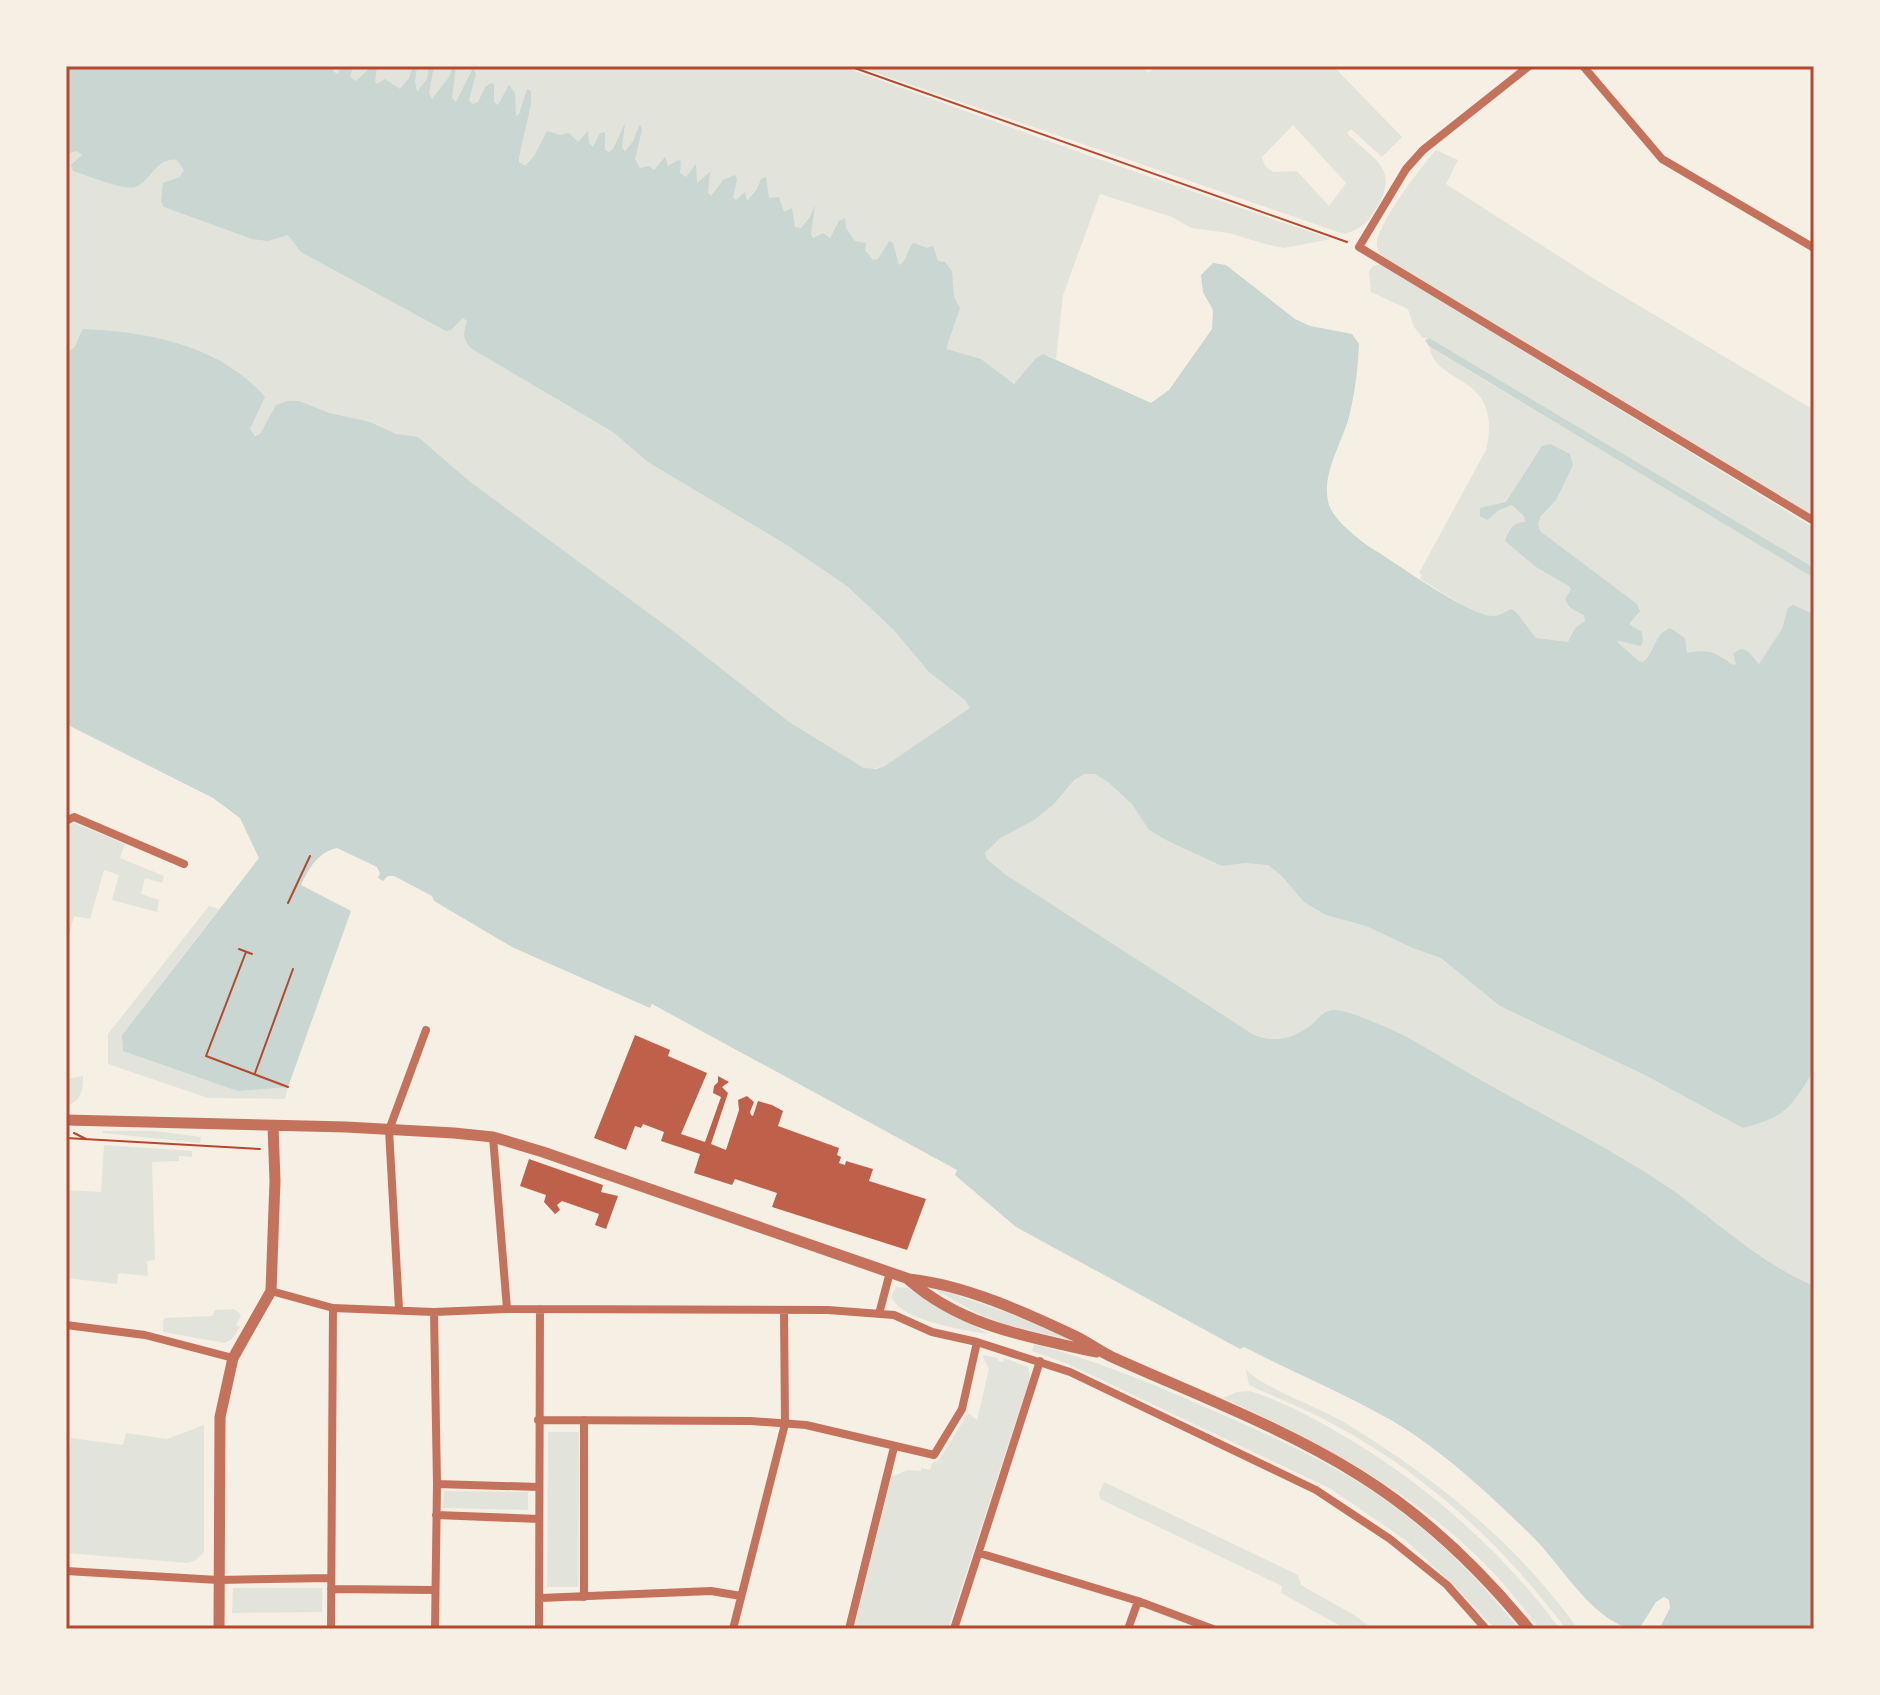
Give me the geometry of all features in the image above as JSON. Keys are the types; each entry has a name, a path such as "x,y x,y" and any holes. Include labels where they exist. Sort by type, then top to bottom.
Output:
{"street":[{"path":"1529,66 1423,150 1406,169 1359,247 1814,521"},
{"path":"1583,66 1662,159 1814,248"},
{"path":"66,821 74,817 184,864"},
{"path":"399,1309 389,1130 426,1030"},
{"path":"66,1120 389,1130 493,1137 909,1279 930,1281 984,1298 1076,1337 1294,1440 1358,1474 1410,1510 1459,1551 1494,1586 1529,1629"},
{"path":"219,1629 220,1417 233,1358 271,1291 273,1126"},
{"path":"493,1137 507,1309"},
{"path":"879,1314 890,1272"},
{"path":"909,1279 924,1292 970,1318 1003,1332 1108,1354"},
{"path":"271,1291 333,1308 434,1312 507,1309 828,1310 894,1315 932,1332 977,1342 1070,1372 1316,1490 1390,1539 1447,1585 1486,1629"},
{"path":"331,1629 333,1308"},
{"path":"539,1629 540,1309"},
{"path":"733,1629 785,1424 784,1311"},
{"path":"434,1312 437,1484 435,1629"},
{"path":"66,1325 145,1335 233,1358"},
{"path":"538,1420 751,1421 806,1425 934,1455 962,1409 977,1342"},
{"path":"954,1629 1040,1361"},
{"path":"584,1420 584,1597"},
{"path":"849,1629 894,1447"},
{"path":"437,1484 539,1487"},
{"path":"436,1515 539,1519"},
{"path":"979,1553 1138,1601 1213,1629"},
{"path":"66,1571 218,1580 330,1578"},
{"path":"331,1589 435,1590"},
{"path":"540,1598 711,1591 741,1596"},
{"path":"1128,1629 1138,1601"}],"path":[{"path":"849,66 1359,247"},
{"path":"288,903 310,856"},
{"path":"239,949 252,954"},
{"path":"246,952 206,1056 288,1087"},
{"path":"255,1075 293,969"},
{"path":"66,1129 87,1139"},
{"path":"66,1138 273,1150"}],"shaded area":[{"path":"66,66 841,66 1331,239 1284,248 1229,233 1191,228 1172,217 1100,194 1063,295 1056,359 1043,354 1010,385 1461,604 1420,579 1422,575 1419,573 1486,450 1489,425 1486,407 1478,394 1443,369 1434,359 1429,346 1514,398 1423,338 1414,327 1408,309 1371,292 1369,271 1381,264 1814,528 1814,1341 1254,1051 1006,875 987,859 985,853 990,848 885,766 868,770 258,436 66,349"},
{"path":"66,66 335,66 333,71 337,74 343,66 353,66 350,77 356,81 372,66 377,66 377,84 385,79 400,89 409,78 413,66 417,66 417,92 427,79 429,66 434,66 429,93 432,99 449,77 453,66 456,66 452,98 456,102 473,68 476,74 469,100 472,104 478,102 485,87 491,83 494,84 494,102 498,105 509,85 515,93 516,116 527,89 531,91 519,157 519,162 525,166 547,131 560,135 569,133 578,142 588,131 589,143 593,147 600,133 605,132 605,150 609,152 625,123 622,147 625,152 640,124 642,130 635,159 640,168 649,166 654,170 665,157 668,166 681,161 680,173 686,177 696,164 697,183 710,172 708,193 711,196 723,180 735,175 733,198 736,200 745,192 747,201 761,179 766,177 769,198 779,197 784,212 792,208 795,227 801,228 815,205 813,238 823,233 830,238 839,221 845,218 846,228 855,241 866,243 865,250 873,260 878,259 889,241 893,243 899,265 914,243 927,248 933,246 938,261 945,262 952,271 954,297 960,308 946,349 981,359 1014,384 1043,354 1151,403 1169,390 1212,329 1213,310 1203,292 1201,275 1213,263 1226,265 1295,319 1310,326 1352,334 1359,344 1351,408 1328,480 1330,507 1344,526 1368,546 1450,598 1482,614 1501,615 1511,609 1536,638 1568,642 1575,628 1585,621 1584,615 1566,602 1571,590 1569,586 1536,567 1505,541 1512,527 1525,522 1524,516 1512,505 1499,510 1487,520 1480,516 1480,508 1506,502 1542,446 1550,444 1570,454 1573,465 1556,500 1540,517 1540,531 1637,604 1640,611 1629,624 1642,632 1641,646 1617,642 1639,661 1647,658 1661,635 1670,628 1685,638 1687,653 1712,653 1733,665 1736,664 1733,654 1741,649 1751,654 1759,664 1782,629 1788,608 1793,605 1814,614 1814,1070 1786,1109 1770,1119 1743,1128 1645,1075 1500,1006 1441,958 1366,926 1326,915 1304,902 1268,865 1245,863 1222,866 1168,841 1149,830 1132,804 1095,774 1084,774 1074,780 1053,805 1034,820 1000,838 985,853 987,859 1006,875 1254,1035 1269,1039 1290,1037 1331,1010 1350,1013 1389,1028 1628,1162 1678,1194 1760,1256 1814,1286 1814,1629 1659,1629 1670,1608 1669,1600 1664,1597 1656,1602 1639,1629 1624,1626 1594,1607 1532,1536 1483,1489 1447,1459 1391,1420 1244,1347 1240,1349 1016,1227 955,1175 957,1170 652,1004 650,1008 514,948 434,901 432,896 394,876 388,876 383,881 378,878 380,873 377,867 337,848 319,857 301,885 351,911 288,1087 238,1091 123,1051 122,1035 259,858 240,818 213,798 66,724 66,352 74,348 83,329 158,338 205,353 227,365 265,397 250,429 255,436 260,434 276,405 299,401 329,413 370,422 396,434 418,437 469,481 677,634 789,722 864,768 885,766 970,708 965,700 929,672 894,630 847,586 787,545 648,462 613,432 472,349 465,339 467,321 463,318 446,331 301,252 288,235 268,241 252,239 164,207 161,202 163,183 180,177 184,170 177,160 160,165 141,184 131,188 73,171 71,165 82,155 76,151 66,154"},
{"path":"856,66 1142,66 1148,73 1156,66 1333,66 1402,137 1382,157 1351,129 1347,133 1382,167 1386,185 1368,220 1344,234","holes":["1293,125 1346,183 1329,206 1297,171 1273,172 1265,166 1262,157"]},
{"path":"1436,150 1458,160 1446,184 1596,280 1814,410 1814,518 1383,256 1377,242 1385,221"},
{"path":"1429,338 1814,568 1814,578 1429,346 1425,340"},
{"path":"74,823 125,844 120,858 164,876 162,883 145,878 141,894 159,900 157,912 112,900 119,875 104,870 90,919 74,916 66,947 66,827"},
{"path":"209,906 219,909 122,1035 288,1087 285,1099 208,1098 108,1064 108,1034"},
{"path":"83,1076 80,1094 66,1106 66,1079"},
{"path":"103,1131 155,1131 201,1137 200,1143"},
{"path":"104,1145 192,1151 192,1157 179,1156 179,1161 152,1162 155,1260 147,1261 148,1276 118,1273 117,1284 66,1278 66,1190 101,1192"},
{"path":"927,1285 1028,1320 1072,1340 1006,1325"},
{"path":"896,1287 908,1288 989,1334 935,1323 907,1312 891,1297"},
{"path":"234,1309 241,1315 236,1325 240,1327 233,1338 225,1343 163,1332 165,1318 212,1316 215,1310"},
{"path":"1034,1344 1100,1364 1163,1389 1280,1441 1353,1479 1443,1546 1519,1629 1495,1629 1457,1588 1404,1539 1331,1489 1068,1364 1032,1351"},
{"path":"982,1355 1003,1362 1004,1358 1028,1367 1030,1378 948,1629 854,1629 891,1477 908,1470 930,1470 968,1413 977,1420 989,1369"},
{"path":"1246,1369 1264,1383 1347,1424 1443,1490 1529,1568 1578,1629 1566,1629 1516,1568 1431,1488 1333,1424 1249,1385"},
{"path":"1250,1391 1320,1422 1416,1484 1493,1551 1560,1629 1539,1629 1473,1553 1397,1492 1313,1442 1223,1398"},
{"path":"204,1425 204,1552 196,1560 188,1563 66,1553 66,1469 71,1438 123,1445 126,1433 167,1439"},
{"path":"548,1432 579,1432 578,1587 547,1587"},
{"path":"1104,1482 1298,1575 1301,1585 1373,1629 1346,1629 1281,1593 1282,1586 1100,1499"},
{"path":"444,1491 528,1492 528,1510 443,1508"},
{"path":"233,1588 322,1588 322,1612 232,1613"}],"building":[{"path":"635,1035 670,1050 668,1056 707,1073 681,1134 705,1142 721,1097 713,1093 718,1076 729,1082 722,1087 728,1093 711,1144 726,1150 739,1110 738,1100 747,1096 754,1102 751,1115 758,1101 772,1105 783,1111 778,1126 839,1148 839,1163 845,1165 846,1161 873,1169 869,1181 926,1199 907,1250 772,1207 777,1193 735,1179 732,1185 694,1173 700,1154 661,1141 664,1132 643,1124 641,1128 635,1126 626,1150 594,1138"},
{"path":"529,1159 603,1185 601,1192 618,1196 606,1229 595,1225 599,1214 562,1201 557,1205 560,1210 555,1214 544,1202 546,1195 520,1186"}]}
